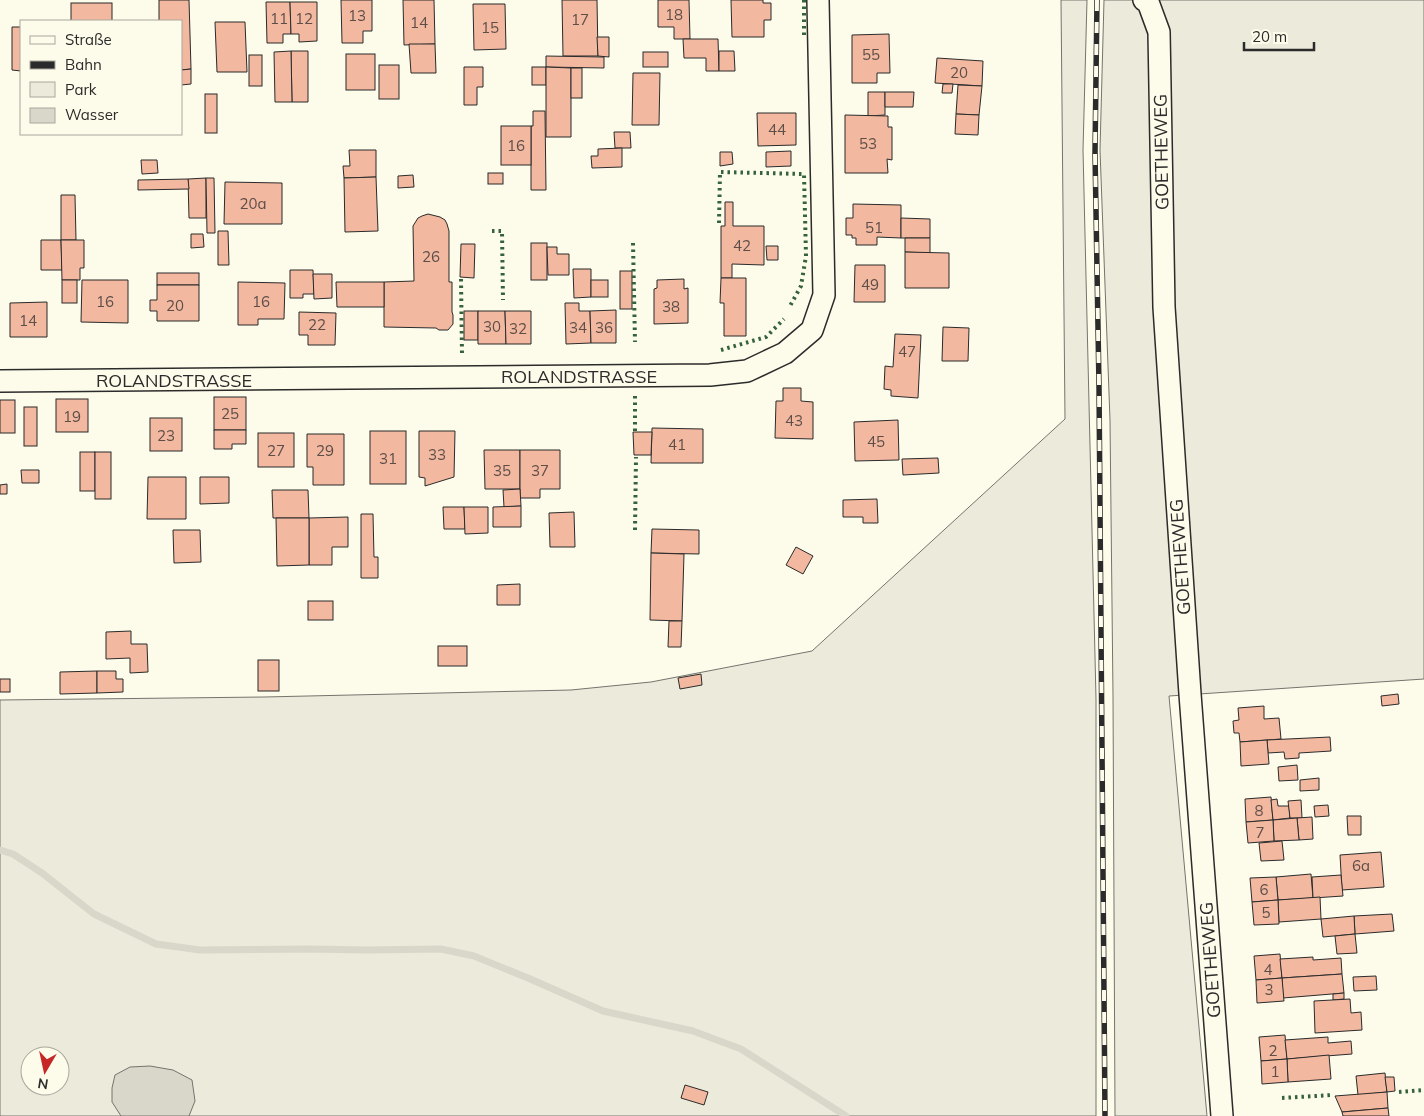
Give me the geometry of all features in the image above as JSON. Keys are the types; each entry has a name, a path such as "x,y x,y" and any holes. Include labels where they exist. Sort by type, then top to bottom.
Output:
{"street":[{"name":"ROLANDSTRASSE","path":"0,381 710,375 747,371 785,354 812,330 824,295 818,0"},
{"name":"GOETHEWEG","path":"1144,0 1148,2 1159,32 1164,307 1189,684 1222,1116"}],"green space":[{"path":"1061,0 1087,0 1083,150 1096,699 1096,1116 0,1116 0,700 264,697 571,690 651,682 812,651 1065,419"},
{"path":"1104,0 1424,0 1424,679 1169,696 1207,1116 1115,1116 1110,420 1100,150"}],"water":[{"path":"150,1066 173,1070 192,1080 195,1101 189,1116 121,1116 112,1102 112,1088 115,1075 130,1067"}],"building":[{"path":"159,0 189,0 191,69 182,70 182,20 159,20"},
{"path":"341,0 372,0 372,31 363,31 363,43 342,43"},
{"path":"403,0 434,0 435,44 404,45"},
{"path":"562,0 597,0 598,56 563,56"},
{"path":"658,0 689,0 690,39 674,39 674,27 658,27"},
{"path":"731,0 763,0 763,3 771,3 771,20 764,20 764,37 732,37"},
{"path":"266,2 290,2 291,34 283,34 283,43 267,43"},
{"path":"290,2 317,2 317,41 299,42 299,34 291,34"},
{"path":"71,3 112,3 112,20 71,20"},
{"path":"473,4 505,4 506,49 474,50"},
{"path":"215,22 245,22 247,72 217,72"},
{"path":"12,27 20,27 20,71 12,70"},
{"path":"889,34 890,73 877,73 877,83 852,83 852,35"},
{"path":"597,37 609,37 609,57 598,56"},
{"path":"683,39 718,39 719,71 706,71 706,58 684,58"},
{"path":"409,44 435,44 436,73 411,73"},
{"path":"291,51 308,51 308,102 292,102"},
{"path":"291,51 292,102 275,102 274,52"},
{"path":"719,51 734,51 735,71 719,71"},
{"path":"643,52 668,52 668,67 643,67"},
{"path":"346,54 375,54 375,90 346,90"},
{"path":"249,55 262,55 262,86 249,86"},
{"path":"546,56 604,57 604,68 546,67"},
{"path":"937,58 983,61 982,86 935,83"},
{"path":"379,65 399,65 399,99 379,99"},
{"path":"464,67 483,67 483,87 477,87 477,105 464,105"},
{"path":"532,67 546,67 546,85 532,85"},
{"path":"546,67 571,68 571,137 546,137"},
{"path":"571,68 582,68 582,98 571,98"},
{"path":"191,69 191,84 182,85 182,70"},
{"path":"633,73 660,73 659,125 632,125"},
{"path":"943,84 953,84 952,93 942,93"},
{"path":"958,85 982,86 979,115 956,114"},
{"path":"868,92 885,92 885,115 868,116"},
{"path":"885,92 914,92 913,107 885,107"},
{"path":"205,94 217,94 217,133 205,133"},
{"path":"533,111 545,111 546,190 531,190 531,126 533,126"},
{"path":"757,113 796,113 796,145 758,146"},
{"path":"956,114 979,115 978,135 955,134"},
{"path":"845,115 888,116 888,127 892,127 892,160 887,159 888,173 845,173"},
{"path":"501,126 531,126 531,165 501,165"},
{"path":"614,132 630,132 631,148 615,148"},
{"path":"622,148 622,167 592,168 591,156 598,156 598,149"},
{"path":"349,150 376,150 376,177 344,178 343,166 350,166"},
{"path":"791,151 791,166 766,167 766,152"},
{"path":"720,152 732,152 733,164 720,166"},
{"path":"141,160 157,160 158,173 142,174"},
{"path":"488,173 503,173 503,184 488,184"},
{"path":"413,175 414,187 398,188 398,176"},
{"path":"376,177 378,231 345,232 344,178"},
{"path":"206,178 206,218 189,218 188,179"},
{"path":"206,178 214,178 215,233 207,233"},
{"path":"188,179 189,189 138,190 138,180"},
{"path":"225,182 282,183 282,224 224,224"},
{"path":"61,195 75,195 76,240 61,240"},
{"path":"725,202 733,202 733,226 764,226 764,265 732,264 732,278 721,278 721,226 725,226"},
{"path":"853,204 901,205 901,238 877,237 877,245 856,245 856,238 852,238 852,235 846,235 846,218 853,218"},
{"path":"428,214 445,220 449,231 449,282 452,282 453,324 448,330 384,327 384,282 414,281 413,226 418,218"},
{"path":"901,218 930,219 930,238 901,238"},
{"path":"218,231 228,231 229,265 218,265"},
{"path":"191,234 203,234 204,247 191,248"},
{"path":"905,238 930,238 930,253 905,252"},
{"path":"41,240 61,240 62,270 41,270"},
{"path":"61,240 84,240 84,268 80,268 80,280 62,280"},
{"path":"531,243 547,243 547,280 531,280"},
{"path":"461,244 475,244 474,278 460,277"},
{"path":"766,246 778,246 778,260 767,260"},
{"path":"547,247 557,247 557,254 569,254 569,275 548,275"},
{"path":"905,252 949,253 949,288 905,288"},
{"path":"855,265 885,265 885,302 854,302"},
{"path":"573,269 591,269 591,297 574,298"},
{"path":"290,270 313,270 314,294 303,294 303,298 290,298"},
{"path":"620,271 632,271 632,309 620,309"},
{"path":"157,273 199,273 199,285 157,285"},
{"path":"313,274 332,274 332,298 314,299"},
{"path":"721,278 746,278 746,336 724,336 724,303 720,303"},
{"path":"684,279 684,289 688,288 688,323 654,324 654,289 657,288 657,280"},
{"path":"62,280 77,280 77,303 62,303"},
{"path":"82,280 128,280 128,323 81,322"},
{"path":"591,280 608,280 608,297 591,297"},
{"path":"238,282 285,283 284,319 258,319 258,325 238,325"},
{"path":"336,282 384,282 384,307 337,307"},
{"path":"157,285 199,285 199,321 157,321 157,311 150,311 150,300 157,300"},
{"path":"47,302 47,337 10,337 10,303"},
{"path":"565,303 579,303 579,311 590,311 591,343 566,344"},
{"path":"616,310 616,343 591,343 590,311"},
{"path":"464,311 478,311 478,340 464,340"},
{"path":"478,311 505,311 506,344 478,344"},
{"path":"505,311 531,311 531,344 506,344"},
{"path":"299,312 336,313 335,345 308,345 308,335 299,335"},
{"path":"943,327 969,328 968,361 942,361"},
{"path":"895,334 921,335 918,398 891,396 891,390 884,389 885,366 893,367"},
{"path":"783,388 801,388 801,401 813,402 813,439 775,438 776,401 783,401"},
{"path":"214,397 246,397 246,430 214,430"},
{"path":"56,399 88,399 88,432 56,432"},
{"path":"0,400 15,400 15,433 0,433"},
{"path":"24,407 37,407 37,446 24,446"},
{"path":"150,418 182,418 182,451 150,451"},
{"path":"898,420 899,460 855,461 854,422"},
{"path":"652,428 703,429 703,463 651,463"},
{"path":"214,430 246,430 246,444 232,444 232,449 214,449"},
{"path":"370,431 406,431 406,484 370,484"},
{"path":"419,431 455,431 454,477 425,486 425,478 419,477"},
{"path":"633,432 652,432 651,455 634,455"},
{"path":"258,433 294,433 294,467 258,467"},
{"path":"307,434 344,434 344,485 313,485 313,467 307,467"},
{"path":"484,450 520,450 520,489 485,489"},
{"path":"520,450 560,450 560,489 540,489 540,498 520,498"},
{"path":"80,452 95,452 95,491 80,491"},
{"path":"95,452 111,452 111,499 95,499"},
{"path":"938,458 939,473 903,475 902,459"},
{"path":"21,470 39,470 39,483 22,483"},
{"path":"148,477 186,477 186,519 147,519"},
{"path":"200,477 229,477 229,503 200,504"},
{"path":"7,484 7,494 0,494 0,485"},
{"path":"520,489 521,506 504,507 503,490"},
{"path":"272,490 308,490 309,518 273,518"},
{"path":"877,499 878,523 863,523 863,517 843,517 843,500"},
{"path":"521,506 521,527 493,527 493,507"},
{"path":"443,507 464,507 465,529 444,529"},
{"path":"464,507 488,507 488,533 465,534"},
{"path":"574,512 575,547 550,547 549,513"},
{"path":"361,514 373,514 374,557 378,557 378,578 361,578"},
{"path":"348,517 348,547 332,547 332,565 309,565 309,518"},
{"path":"276,518 309,518 309,565 277,566"},
{"path":"652,529 699,530 699,554 651,553"},
{"path":"173,530 200,530 201,562 174,563"},
{"path":"796,547 813,556 803,574 786,565"},
{"path":"651,553 684,554 682,621 650,620"},
{"path":"520,584 520,605 497,605 497,585"},
{"path":"308,601 333,601 333,620 308,620"},
{"path":"669,621 682,621 681,647 668,647"},
{"path":"131,631 131,644 147,644 148,672 130,673 130,658 106,659 106,632"},
{"path":"438,646 467,646 467,666 438,666"},
{"path":"258,660 279,660 279,691 258,691"},
{"path":"97,671 97,693 60,694 60,672"},
{"path":"97,671 116,671 116,679 123,679 123,692 97,693"},
{"path":"701,674 702,685 680,689 678,678"},
{"path":"0,679 10,679 10,692 0,692"},
{"path":"1398,694 1399,704 1382,706 1381,696"},
{"path":"1264,706 1264,719 1279,718 1281,739 1240,742 1239,733 1234,733 1233,721 1239,720 1238,708"},
{"path":"1330,737 1331,751 1299,753 1299,758 1285,759 1284,752 1268,753 1267,740"},
{"path":"1267,740 1269,764 1241,766 1240,742"},
{"path":"1297,765 1298,780 1279,781 1278,767"},
{"path":"1319,778 1319,790 1300,791 1300,780"},
{"path":"1271,797 1273,820 1246,822 1245,799"},
{"path":"1277,799 1278,806 1289,806 1290,818 1273,820 1271,800"},
{"path":"1301,800 1302,818 1290,818 1288,801"},
{"path":"1328,805 1329,816 1315,817 1314,806"},
{"path":"1347,816 1361,816 1361,835 1348,835"},
{"path":"1312,817 1313,839 1299,840 1297,818"},
{"path":"1297,818 1299,840 1274,841 1273,820"},
{"path":"1273,820 1274,841 1248,843 1246,822"},
{"path":"1282,841 1284,860 1261,861 1259,843"},
{"path":"1381,852 1384,887 1342,890 1340,855"},
{"path":"1311,874 1313,898 1278,900 1276,877"},
{"path":"1341,875 1343,896 1313,898 1312,877"},
{"path":"1276,877 1278,900 1252,902 1250,878"},
{"path":"1320,897 1321,919 1279,922 1278,900"},
{"path":"1278,900 1279,924 1254,925 1252,902"},
{"path":"1392,914 1394,931 1355,934 1354,916"},
{"path":"1354,916 1355,934 1323,937 1321,919"},
{"path":"1355,934 1357,953 1337,954 1335,936"},
{"path":"1280,954 1282,978 1256,980 1254,956"},
{"path":"1313,957 1313,960 1341,958 1342,974 1282,978 1280,959"},
{"path":"1342,974 1344,993 1283,998 1282,978"},
{"path":"1376,976 1377,990 1354,991 1353,977"},
{"path":"1282,978 1284,1001 1257,1003 1256,980"},
{"path":"1344,993 1344,999 1333,1000 1333,994"},
{"path":"1350,999 1351,1013 1361,1012 1362,1030 1315,1033 1314,1001"},
{"path":"1285,1035 1287,1059 1261,1061 1259,1037"},
{"path":"1328,1037 1328,1043 1351,1041 1352,1054 1287,1059 1285,1040"},
{"path":"1329,1055 1331,1079 1288,1082 1287,1059"},
{"path":"1287,1059 1288,1082 1262,1084 1261,1061"},
{"path":"1385,1073 1387,1092 1358,1095 1356,1076"},
{"path":"1385,1077 1394,1077 1395,1091 1387,1092"},
{"path":"685,1085 708,1092 704,1105 681,1098"},
{"path":"1387,1092 1388,1108 1342,1112 1335,1096"},
{"path":"1388,1108 1389,1116 1343,1116 1342,1112"}],"waterway":[{"path":"0,850 13,854 42,873 94,914 156,944 200,950 441,949 474,956 603,1011 693,1031 741,1049 846,1116"}],"railway":[{"path":"1097,0 1095,153 1099,386 1105,1116"}],"hedge":[{"path":"804,0 804,38"},
{"path":"719,223 720,172 804,174 806,256 801,286 790,306"},
{"path":"492,231 502,231 503,300"},
{"path":"633,243 635,342"},
{"path":"461,279 462,354"},
{"path":"721,350 766,337 784,319"},
{"path":"635,392 635,431"},
{"path":"635,530 636,457"},
{"path":"1399,1092 1424,1090"},
{"path":"1282,1098 1332,1095"}]}
